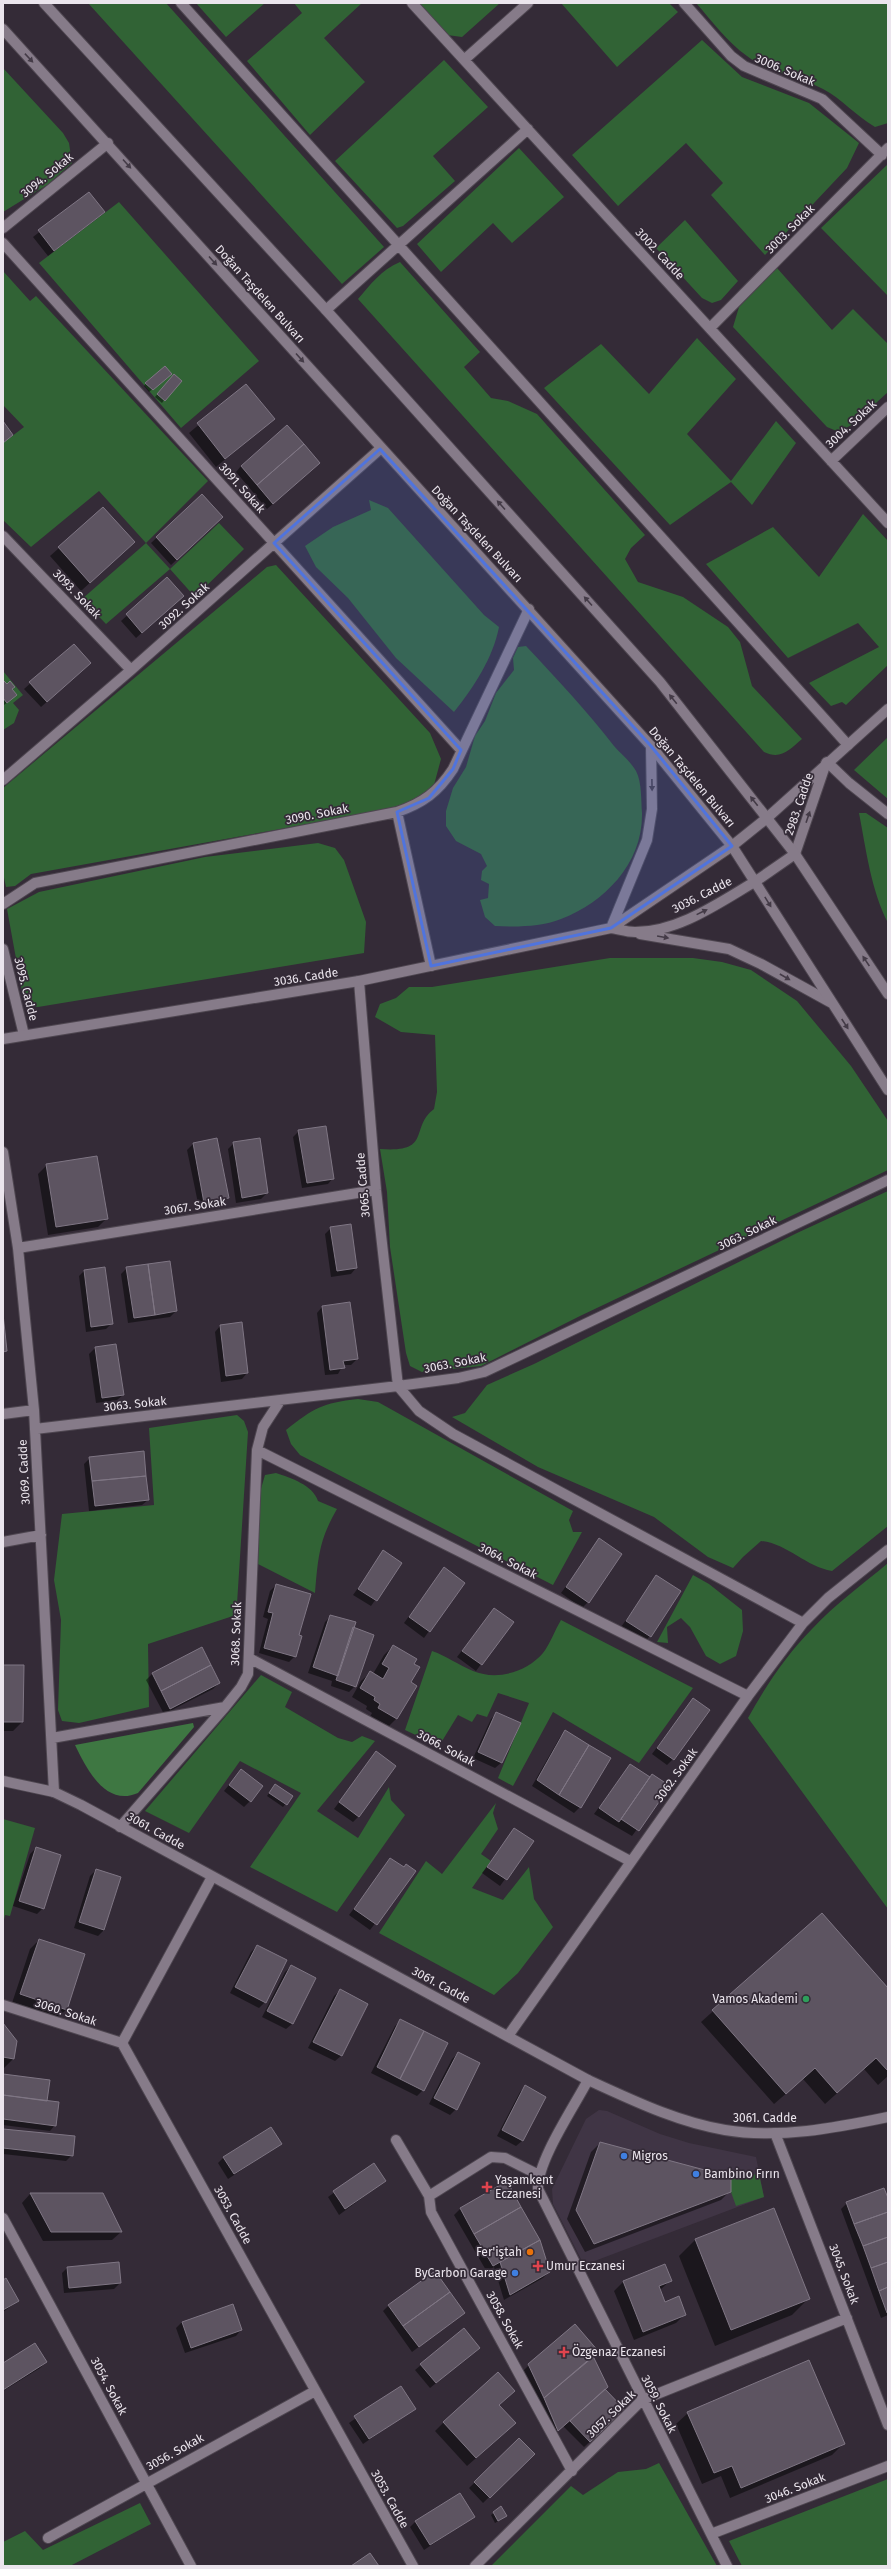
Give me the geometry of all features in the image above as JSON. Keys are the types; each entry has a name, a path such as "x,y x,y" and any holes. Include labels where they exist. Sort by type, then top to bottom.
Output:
{"street":[{"path":"44,3 326,310 633,652 795,854 888,994"},
{"path":"181,3 848,745"},
{"name":"3002. Cadde","path":"412,3 888,523"},
{"path":"464,60 528,3"},
{"name":"3006. Sokak","path":"684,3 731,56 744,66 822,99 885,151"},
{"name":"Doğan Taşdelen Bulvarı","path":"3,29 108,143 380,449 529,609 651,746 732,846 756,881 830,1002 888,1090"},
{"path":"326,310 528,130"},
{"name":"3094. Sokak","path":"3,228 108,143"},
{"name":"3003. Sokak","path":"710,328 885,151"},
{"name":"3091. Sokak","path":"3,243 461,750"},
{"name":"3004. Sokak","path":"831,460 888,407"},
{"name":"3092. Sokak","path":"3,780 131,670 380,449"},
{"name":"3093. Sokak","path":"3,536 131,670"},
{"name":"3090. Sokak","path":"3,904 35,883 397,812 430,798 443,785 529,609"},
{"name":"2983. Cadde","path":"732,846 767,818 827,762 888,709"},
{"path":"651,746 652,809 648,840 611,928 729,949 761,964 830,1002"},
{"path":"827,762 849,783 888,814"},
{"name":"2983. Cadde","path":"795,854 827,762"},
{"path":"397,812 431,966"},
{"name":"3036. Cadde","path":"611,928 732,846"},
{"name":"3036. Cadde","path":"3,1039 359,981 611,928 636,932 674,924 708,909 756,881 795,854"},
{"name":"3095. Cadde","path":"3,949 24,1035"},
{"name":"3065. Cadde","path":"359,981 376,1190 398,1386"},
{"name":"3069. Cadde","path":"3,1152 4,1168 18,1248 34,1410 54,1792"},
{"name":"3063. Sokak","path":"35,1429 398,1386 458,1378 496,1368 888,1180"},
{"name":"3067. Sokak","path":"18,1248 376,1190"},
{"path":"398,1386 419,1411 453,1434 803,1623"},
{"name":"3068. Sokak","path":"120,1827 225,1707 241,1687 248,1674 256,1450 264,1427 280,1401"},
{"path":"3,1414 34,1410"},
{"name":"3064. Sokak","path":"256,1450 748,1696"},
{"path":"3,1542 41,1535"},
{"name":"3062. Sokak","path":"508,2036 630,1861 748,1696 803,1623 828,1598 888,1550"},
{"name":"3066. Sokak","path":"248,1658 630,1861"},
{"path":"52,1738 225,1707"},
{"name":"3061. Cadde","path":"3,1781 54,1792 588,2080 630,2099 691,2122 725,2130 775,2133 818,2130 888,2117"},
{"path":"122,2043 212,1876"},
{"name":"3060. Sokak","path":"3,2005 122,2043"},
{"name":"3053. Cadde","path":"122,2043 413,2566"},
{"path":"429,2196 491,2157 505,2158 539,2175 588,2080"},
{"name":"3045. Sokak","path":"775,2133 888,2425"},
{"name":"3058. Sokak","path":"396,2140 429,2196 431,2212 572,2471"},
{"name":"3059. Sokak","path":"539,2175 538,2190 642,2400 727,2566"},
{"name":"3054. Sokak","path":"3,2218 191,2566"},
{"name":"3057. Sokak","path":"475,2566 642,2400 847,2318"},
{"name":"3056. Sokak","path":"48,2538 146,2482 315,2391"},
{"name":"3046. Sokak","path":"711,2534 888,2466"}],"highlighted area":[{"path":"380,449 651,746 732,846 611,928 431,966 397,812 429,798 453,769 461,750 274,543"}],"shaded area":[{"path":"599,2110 607,2111 660,2134 689,2143 756,2157 764,2197 584,2265 553,2204 552,2189 586,2119"}],"green space":[{"path":"88,3 166,3 384,247 342,284"},
{"path":"196,3 265,3 226,37"},
{"path":"294,3 362,3 324,38 365,82 310,135 247,61 302,13"},
{"path":"418,3 500,3 462,37 447,35"},
{"path":"561,3 669,3 678,12 617,67"},
{"path":"696,3 888,3 888,123 875,127 823,89 756,62 733,44"},
{"path":"702,40 742,77 809,103 859,143 847,168 765,255 711,195 723,183 686,143 618,206 572,155"},
{"path":"444,60 488,107 433,156 455,181 403,226 397,228 335,161"},
{"path":"3,68 63,133 69,143 72,163 47,185 3,212"},
{"path":"519,148 564,197 512,243 493,223 441,272 417,244"},
{"path":"888,164 888,296 821,228"},
{"path":"119,202 259,361 181,428 39,263"},
{"path":"685,220 738,281 721,300 712,303 702,298 656,248"},
{"path":"400,262 480,352 464,367 491,398 508,401 537,414 645,535 631,548 625,559 638,582 683,597 728,627 740,642 752,686 802,739 793,747 784,753 775,755 764,752 358,299 382,273"},
{"path":"777,268 832,330 853,309 888,344 888,392 853,424 839,432 827,427 733,327 739,307"},
{"path":"3,271 30,301 36,296 208,481 146,543 99,491 31,547 3,520 3,443 24,427 3,405"},
{"path":"697,338 736,379 687,434 731,481 776,421 796,443 752,505 731,482 670,525 544,388 601,344 649,394"},
{"path":"369,500 388,508 484,615 499,627 492,650 482,672 469,693 454,712 396,658 348,598 316,567 305,546 333,527 371,510"},
{"path":"863,514 888,541 888,665 846,705 842,702 831,706 809,683 879,647 858,623 788,658 706,564 773,527 819,577"},
{"path":"219,523 244,549 195,597 170,569"},
{"path":"146,543 170,569 106,624 82,599"},
{"path":"276,565 430,733 441,759 434,785 421,798 397,808 31,874 15,886 6,887 3,873 3,788 267,567"},
{"path":"526,646 636,771 641,792 641,831 636,848 628,864 618,878 606,891 577,912 545,924 495,926 485,917 480,900 488,898 489,884 481,880 482,871 487,866 481,854 456,841 446,826 446,811 453,788 466,767 475,736 485,721 496,693 514,670 513,658 518,647"},
{"path":"3,671 23,695 13,703 19,710 14,723 3,730"},
{"path":"888,737 888,799 854,770"},
{"path":"859,813 866,813 888,828 888,923 873,883"},
{"path":"318,843 335,848 344,860 366,922 364,953 38,1007 29,1006 23,997 7,909 39,892 205,857"},
{"path":"610,958 693,958 722,962 751,970 797,1001 851,1066 888,1121 888,1170 580,1316 481,1366 422,1372 410,1366 406,1353 390,1247 387,1192 380,1149 397,1149 407,1147 414,1143 418,1138 422,1124 434,1109 437,1092 435,1035 401,1032 375,1017 380,1004 396,998 409,987 432,987"},
{"path":"888,1191 888,1526 832,1571 814,1565 780,1546 761,1541 733,1568 708,1557 654,1517 538,1467 452,1417 465,1413 487,1385 534,1364 797,1233"},
{"path":"358,1399 378,1402 573,1511 569,1520 573,1532 582,1532 553,1585 300,1455 291,1444 286,1430 304,1416 319,1408 336,1402"},
{"path":"237,1415 244,1421 248,1432 237,1604 233,1616 148,1644 149,1707 79,1723 62,1721 58,1710 61,1620 54,1580 62,1514 154,1505 149,1428"},
{"path":"276,1473 301,1483 315,1495 318,1501 337,1509 326,1530 320,1550 315,1593 258,1564 260,1492 265,1475"},
{"path":"888,1563 888,1909 748,1718 777,1671 803,1639 830,1611"},
{"path":"693,1575 709,1584 742,1610 743,1631 736,1656 720,1664 706,1656 690,1627 681,1618 667,1627 668,1643 657,1642"},
{"path":"561,1620 693,1688 639,1763 553,1712 513,1786 498,1778 529,1703 498,1693 487,1717 477,1714 472,1722 458,1715 439,1746 405,1730 432,1651 443,1655 468,1669 482,1674 501,1675 511,1673 529,1665 543,1653"},
{"path":"261,1675 292,1692 285,1707 338,1738 352,1742 362,1736 375,1741 317,1811 358,1838 389,1787 391,1800 405,1815 337,1912 250,1867 301,1793 240,1761 189,1833 145,1811"},
{"path":"193,1723 194,1727 138,1793 127,1796 116,1795 107,1791 99,1784 85,1765 75,1745"},
{"path":"496,1803 493,1813 498,1829 481,1854 491,1861 472,1888 503,1900 529,1867 534,1899 553,1927 518,1973 494,1995 379,1933 426,1861 442,1874"},
{"path":"3,1819 35,1828 10,1916 5,1915 3,1924"},
{"path":"759,2174 764,2197 736,2206 731,2192 731,2177"},
{"path":"659,2463 717,2566 491,2566 571,2486 583,2495 618,2472 646,2469"},
{"path":"888,2479 888,2566 742,2566 729,2541"},
{"path":"140,2503 151,2524 70,2566 3,2566 3,2542 25,2531 43,2550"}],"building":[{"path":"89,192 105,212 54,251 38,230"},
{"path":"165,366 172,374 153,390 145,383"},
{"path":"174,374 182,381 165,401 157,394"},
{"path":"246,384 275,419 225,459 197,423"},
{"path":"3,421 13,435 3,443"},
{"path":"287,425 304,444 257,485 241,466"},
{"path":"304,444 320,463 273,504 257,485"},
{"path":"202,494 223,517 177,560 156,537"},
{"path":"103,507 135,542 90,583 58,547"},
{"path":"167,577 184,596 142,633 126,614"},
{"path":"74,644 91,663 47,702 29,682"},
{"path":"3,680 7,684 10,681 15,687 12,689 17,695 7,703 3,698"},
{"path":"326,1126 334,1179 307,1183 298,1130"},
{"path":"217,1138 229,1198 204,1203 193,1143"},
{"path":"260,1138 268,1193 242,1198 233,1142"},
{"path":"97,1156 108,1219 56,1227 46,1164"},
{"path":"351,1224 357,1268 337,1271 330,1227"},
{"path":"170,1261 177,1311 155,1315 148,1264"},
{"path":"148,1264 155,1315 134,1318 126,1267"},
{"path":"105,1267 113,1324 91,1327 84,1270"},
{"path":"350,1302 358,1359 343,1361 345,1368 330,1370 322,1306"},
{"path":"3,1314 7,1351 3,1352"},
{"path":"242,1322 248,1373 226,1376 220,1325"},
{"path":"116,1344 124,1395 102,1398 95,1347"},
{"path":"144,1451 146,1476 92,1481 89,1457"},
{"path":"146,1476 149,1500 95,1506 92,1481"},
{"path":"599,1538 622,1554 589,1603 566,1587"},
{"path":"383,1550 402,1563 377,1601 358,1589"},
{"path":"444,1567 465,1583 430,1632 409,1617"},
{"path":"656,1575 681,1591 651,1637 626,1621"},
{"path":"276,1584 311,1594 299,1635 302,1636 296,1657 264,1648 273,1613 268,1612"},
{"path":"494,1608 514,1622 482,1665 462,1651"},
{"path":"330,1615 356,1622 338,1676 313,1667"},
{"path":"353,1627 374,1635 356,1687 336,1680"},
{"path":"393,1645 417,1659 414,1664 420,1667 411,1682 417,1686 397,1719 378,1708 380,1704 374,1700 375,1697 360,1688 370,1671 383,1679 389,1668 382,1664"},
{"path":"202,1647 211,1665 161,1691 152,1673"},
{"path":"3,1665 24,1665 23,1722 3,1722"},
{"path":"211,1665 220,1683 170,1709 161,1691"},
{"path":"693,1698 710,1710 674,1760 657,1748"},
{"path":"496,1712 521,1723 502,1763 478,1752"},
{"path":"565,1730 589,1745 559,1795 537,1780"},
{"path":"589,1745 611,1758 581,1808 559,1795"},
{"path":"376,1751 396,1766 359,1817 339,1802"},
{"path":"630,1764 650,1777 619,1822 599,1808"},
{"path":"241,1769 263,1786 251,1802 229,1785"},
{"path":"652,1774 670,1786 639,1831 621,1819"},
{"path":"275,1784 293,1796 287,1805 269,1793"},
{"path":"514,1828 534,1841 507,1880 487,1867"},
{"path":"36,1847 61,1855 44,1909 19,1901"},
{"path":"390,1858 404,1867 406,1864 416,1871 377,1925 354,1909"},
{"path":"96,1869 121,1877 104,1930 79,1922"},
{"name":"Vamos Akademi","path":"822,1913 888,1988 888,2071 876,2058 837,2093 815,2068 786,2094 712,2010"},
{"path":"39,1939 85,1954 67,2010 20,1994"},
{"path":"257,1945 287,1960 266,2003 235,1987"},
{"path":"291,1965 316,1978 293,2024 267,2011"},
{"path":"340,1989 368,2004 342,2056 313,2042"},
{"path":"400,2019 424,2031 400,2079 377,2067"},
{"path":"3,2023 17,2041 14,2059 3,2057"},
{"path":"424,2031 448,2043 424,2091 400,2079"},
{"path":"458,2052 480,2063 457,2110 434,2098"},
{"path":"3,2074 50,2080 47,2101 3,2095"},
{"path":"525,2085 546,2097 523,2141 502,2130"},
{"path":"3,2095 59,2102 56,2126 3,2119"},
{"path":"271,2127 282,2144 234,2174 223,2157"},
{"path":"3,2129 75,2136 73,2156 3,2148"},
{"path":"600,2142 731,2177 731,2192 594,2244 576,2210"},
{"path":"374,2163 386,2181 345,2209 333,2191"},
{"path":"507,2181 521,2207 474,2234 460,2208"},
{"path":"884,2188 888,2198 888,2212 854,2224 846,2202"},
{"path":"30,2193 103,2193 122,2232 51,2232"},
{"path":"521,2207 540,2240 493,2266 474,2234"},
{"path":"774,2208 810,2299 731,2330 695,2239"},
{"path":"888,2212 888,2237 863,2246 854,2224"},
{"path":"888,2237 888,2262 871,2268 863,2246"},
{"path":"540,2240 550,2272 510,2295 500,2262"},
{"path":"119,2262 121,2283 69,2288 67,2267"},
{"path":"888,2262 888,2287 879,2291 871,2268"},
{"path":"665,2264 672,2281 659,2286 665,2302 679,2296 686,2315 643,2332 623,2281"},
{"path":"435,2271 450,2292 403,2326 388,2305"},
{"path":"6,2278 19,2301 3,2310 3,2280"},
{"path":"888,2287 888,2312 887,2313 879,2291"},
{"path":"450,2292 465,2313 419,2347 403,2326"},
{"path":"233,2304 242,2330 191,2348 182,2322"},
{"path":"575,2324 599,2352 544,2398 528,2364"},
{"path":"464,2328 480,2348 436,2383 420,2364"},
{"path":"35,2343 47,2362 3,2390 3,2363"},
{"path":"593,2356 608,2387 558,2431 544,2398"},
{"path":"809,2360 845,2444 741,2488 732,2466 714,2473 687,2412"},
{"path":"498,2372 515,2391 499,2405 516,2423 476,2458 443,2422"},
{"path":"401,2386 416,2409 369,2439 354,2416"},
{"path":"605,2389 625,2410 590,2442 570,2421"},
{"path":"519,2438 535,2454 490,2498 474,2482"},
{"path":"460,2493 475,2517 430,2545 415,2521"},
{"path":"501,2506 507,2516 498,2521 493,2512"},
{"path":"370,2553 379,2566 351,2566"}],"place":[{"name":"Vamos Akademi","path":"806,1999"},
{"name":"Migros","path":"624,2156"},
{"name":"Bambino Fırın","path":"696,2174"},
{"name":"Yaşamkent Eczanesi","path":"487,2187"},
{"name":"Fer'iştah","path":"530,2252"},
{"name":"Umur Eczanesi","path":"538,2266"},
{"name":"ByCarbon Garage","path":"515,2273"},
{"name":"Özgenaz Eczanesi","path":"564,2352"}]}
